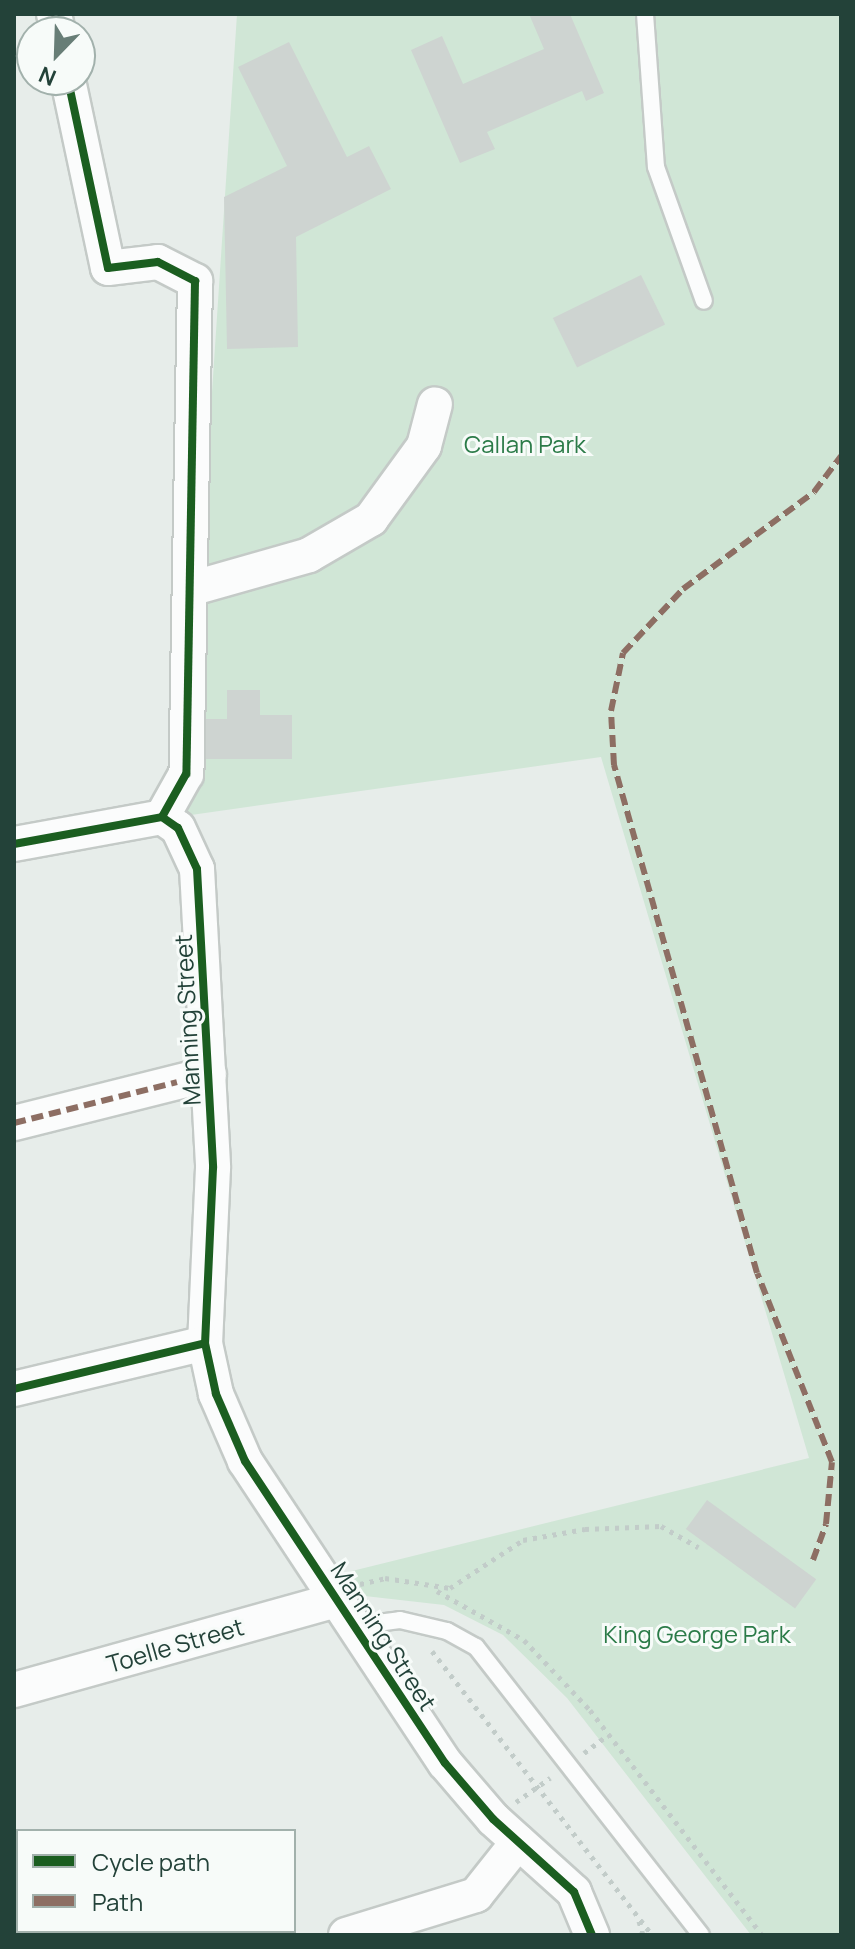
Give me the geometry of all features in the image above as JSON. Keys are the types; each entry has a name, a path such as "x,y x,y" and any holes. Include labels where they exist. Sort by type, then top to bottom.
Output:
{"street":[{"path":"14,844 162,817 186,774 195,281 158,262 108,268 71,96"},
{"path":"190,589 309,555 371,519 424,446 435,404"},
{"name":"Manning Street","path":"162,817 178,828 197,869 209,1074 214,1256 205,1343 216,1394 245,1461 345,1613 493,1819 574,1892 592,1935"},
{"path":"14,1123 209,1074"},
{"path":"14,1389 205,1343"},
{"name":"Toelle Street","path":"14,1690 345,1613"},
{"path":"346,1935 476,1895 518,1842"}],"lane":[{"path":"645,14 656,167 704,301"},
{"path":"345,1613 400,1620 463,1639 569,1764 701,1935"}],"path":[{"path":"437,1591 536,1537 661,1526 698,1547"},
{"path":"345,1613 385,1578 437,1591 524,1640 608,1734 762,1935"},
{"path":"428,1646 652,1935"},
{"path":"493,1819 608,1734"},
{"path":"638,1917 643,1935"}],"green space":[{"name":"Callan Park","path":"237,14 841,14 841,1935 751,1935 567,1698 503,1635 444,1605 356,1595 350,1582 348,1572 809,1458 601,757 184,816"}],"building":[{"path":"529,14 570,14 604,93 586,101 582,91 487,132 495,149 460,163 411,50 442,36 463,84 544,49"},
{"path":"289,42 347,157 369,146 391,189 296,237 298,347 227,349 224,197 287,166 238,67"},
{"path":"641,275 665,324 577,367 553,318"},
{"path":"227,690 260,690 260,715 292,715 292,759 205,759 205,719 227,719"},
{"path":"707,1500 816,1579 795,1608 686,1529"}],"marked path":[{"path":"813,1560 826,1524 832,1462 757,1273 614,765 611,711 623,653 683,589 814,492 841,456"},
{"path":"14,1123 177,1082"}],"cycle path":[{"path":"71,96 108,268 158,262 195,281 186,774 162,817"},
{"path":"162,817 178,828 197,869 213,1168 205,1343 216,1394 245,1461 445,1763 493,1819 574,1892 592,1935"},
{"path":"14,844 162,817"},
{"path":"14,1389 205,1343"}],"park label":[{"name":"King George Park","path":"697,1634"}]}
